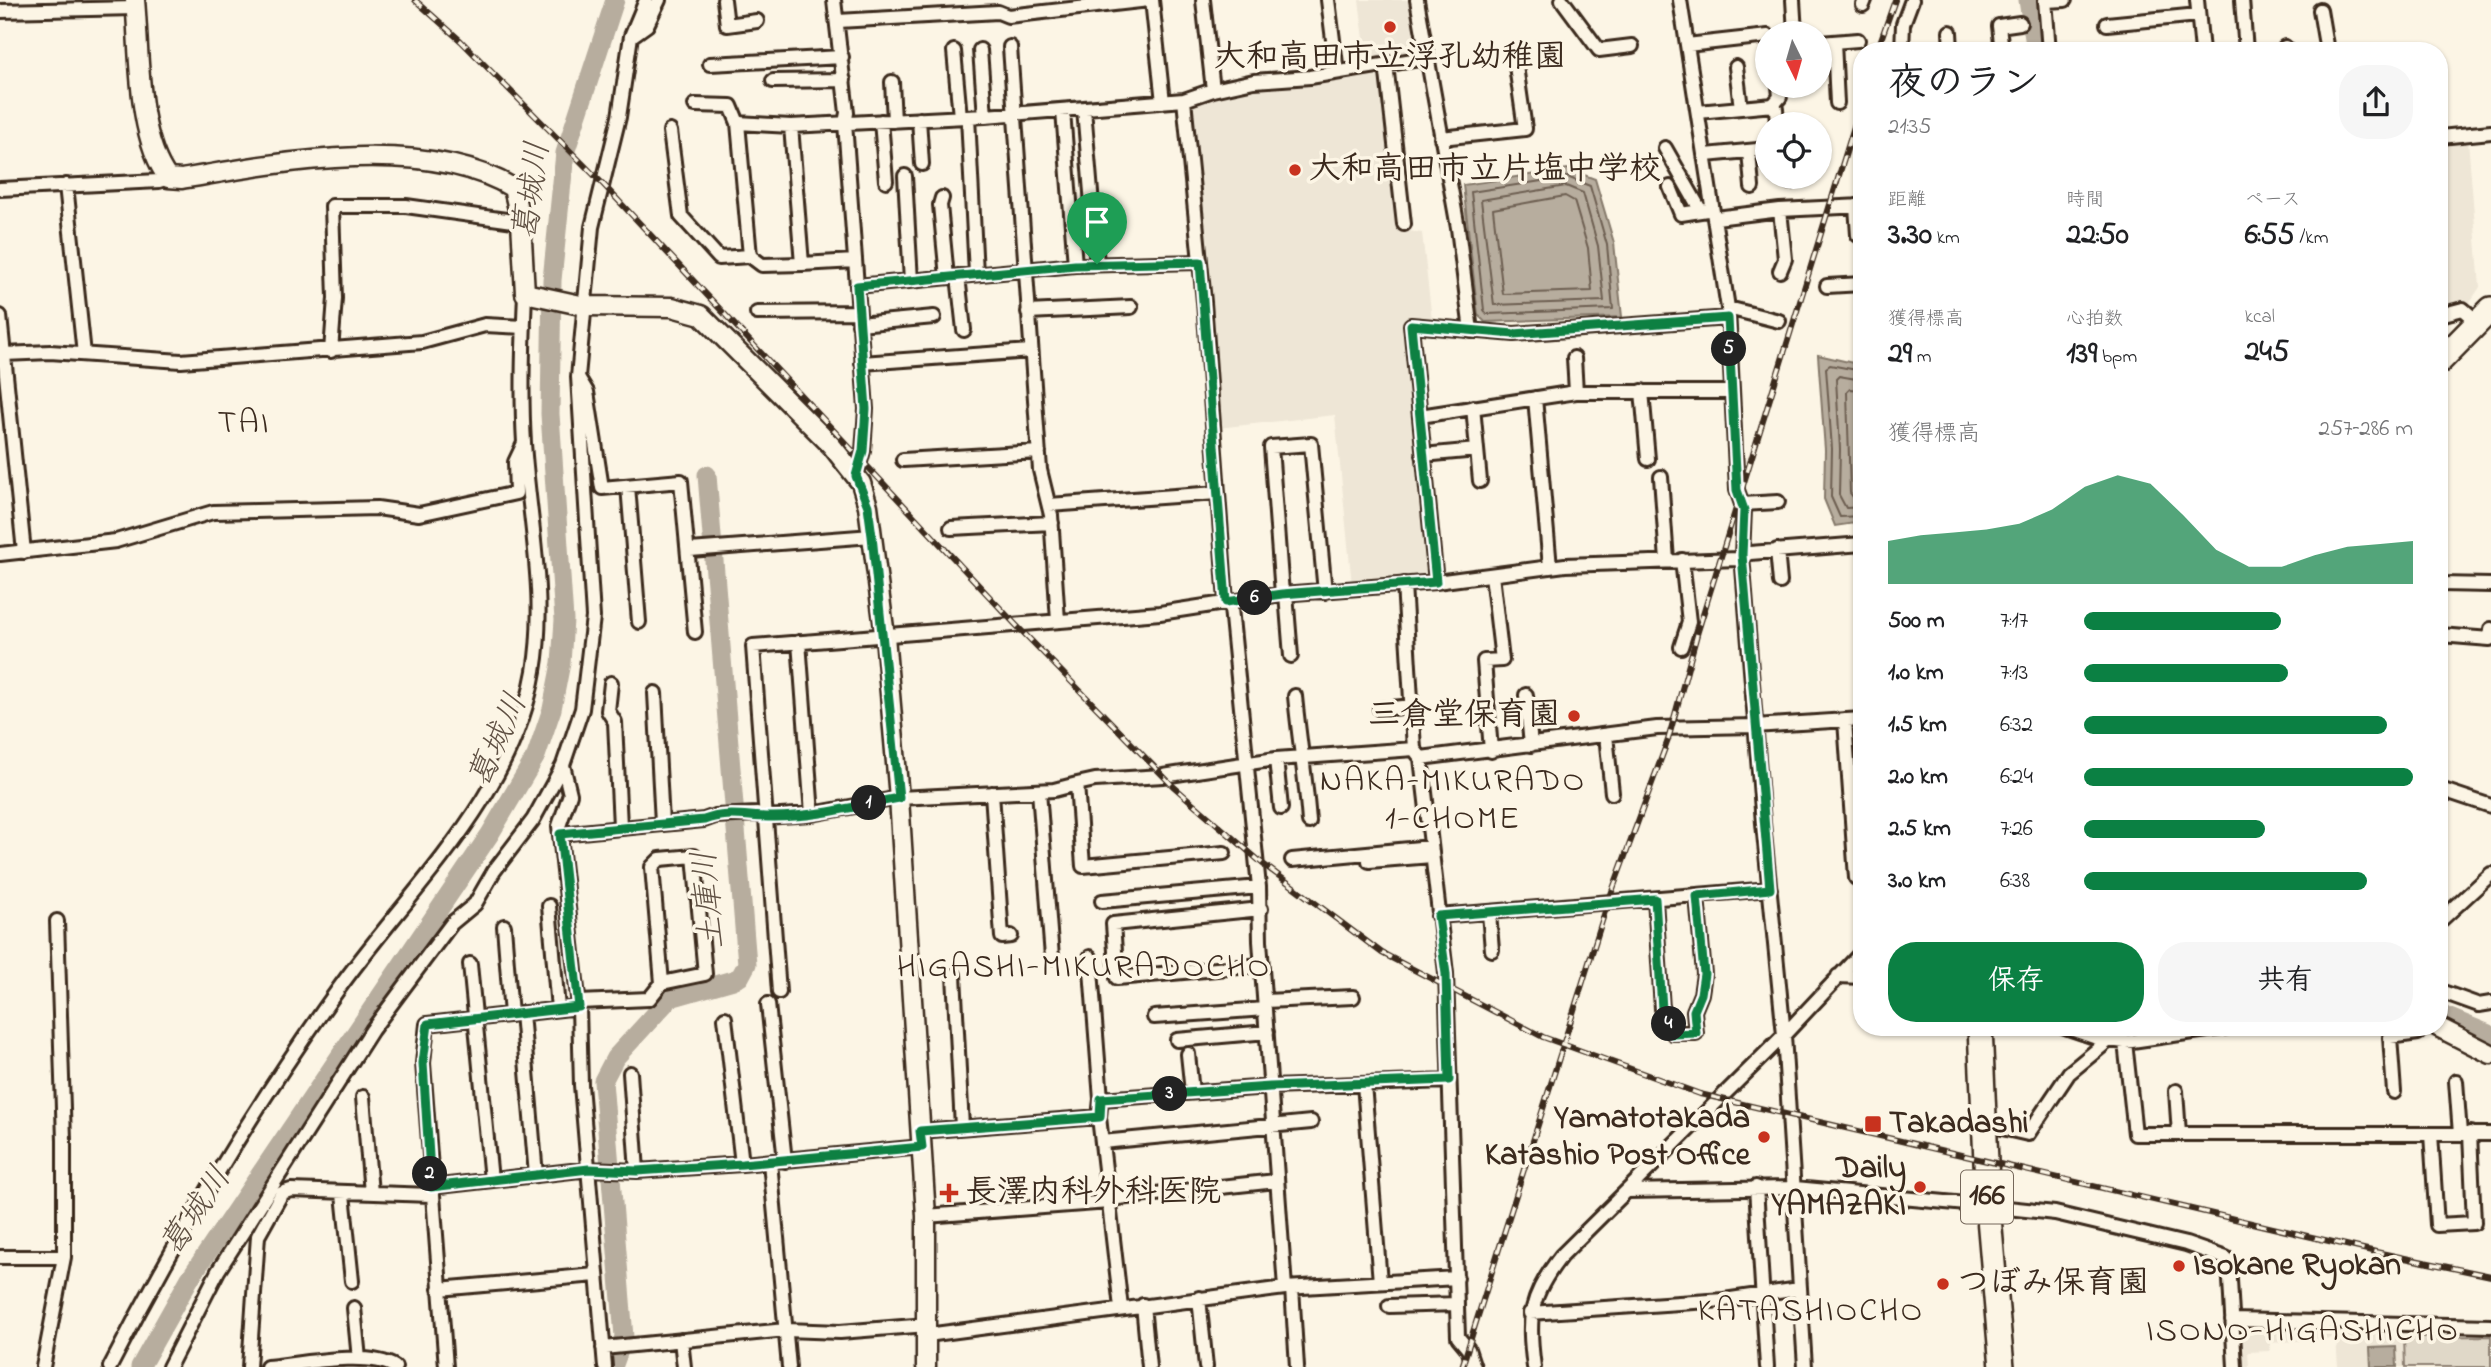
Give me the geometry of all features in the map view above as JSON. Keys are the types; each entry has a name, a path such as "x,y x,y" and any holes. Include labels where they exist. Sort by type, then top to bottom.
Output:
{"highway":[{"path":"2448,353 2486,316"},
{"name":"166","path":"1980,1036 1988,1206 2002,1367"}],"main road":[{"path":"135,4 145,108 155,155 169,177 182,179 353,158 408,156 489,174 513,188 521,222 530,294 580,304 672,307 701,315 831,445 856,476 868,506 884,636 899,798 926,1216 926,1367"},
{"path":"2448,1032 2491,1054"}],"street":[{"path":"169,1367 218,1271 372,1030 452,923 475,904 494,871 533,820 563,765 582,709 593,617 578,377 580,304 592,227 619,117 631,36 646,0"},
{"path":"631,36 647,25 659,0"},
{"path":"724,0 727,25 757,21"},
{"path":"834,0 844,80 866,409 863,451 856,476"},
{"path":"838,21 998,12 1008,16 1078,4 1150,0 1163,102"},
{"path":"1203,0 1213,90"},
{"path":"1328,0 1337,72"},
{"path":"1417,0 1458,228 1471,331"},
{"path":"1562,0 1599,50 1632,46"},
{"path":"1680,0 1715,213 1728,313 1737,490 1742,505 1742,555 1755,726 1784,1035 1805,1367"},
{"path":"1793,0 1794,21"},
{"path":"1902,42 1903,24 1912,0"},
{"path":"2048,42 2045,1 2065,0"},
{"path":"2197,0 2201,42"},
{"path":"2242,0 2245,42"},
{"path":"0,11 135,4"},
{"path":"2320,10 2325,42"},
{"path":"2107,24 2198,15"},
{"path":"2001,42 1999,26 2020,23"},
{"path":"1950,32 1951,42"},
{"path":"1687,44 1755,37"},
{"path":"1832,42 1857,40"},
{"path":"1835,42 1838,103"},
{"path":"1010,47 1015,111 1012,115 1040,471 1052,523 1058,621"},
{"path":"980,50 985,116"},
{"path":"954,51 964,117 976,274"},
{"path":"710,64 842,57"},
{"path":"738,123 791,126 1012,115 1163,102 1184,100 1254,81 1426,58"},
{"path":"1441,138 1525,129 1515,59"},
{"path":"1386,64 1404,225"},
{"path":"1736,67 1741,108"},
{"path":"773,81 844,80"},
{"path":"886,181 892,82"},
{"path":"1698,112 1773,105 1779,98"},
{"path":"1184,100 1200,262 1226,602 1231,608 1261,909 1261,965 1276,1181 1297,1367"},
{"path":"695,105 731,106 738,123 750,256"},
{"path":"1773,105 1776,112"},
{"path":"1084,109 1097,264"},
{"path":"1063,111 1075,265"},
{"path":"919,119 922,164"},
{"path":"791,126 802,264"},
{"path":"670,131 681,216 719,258 750,256 762,265 855,261"},
{"path":"2448,136 2491,132"},
{"path":"1665,148 1701,211"},
{"path":"1749,150 1752,187"},
{"path":"1706,155 1755,150"},
{"path":"905,176 911,281"},
{"path":"0,189 159,181 169,177"},
{"path":"66,185 84,354"},
{"path":"1670,187 1681,214 1701,211 1715,213 1853,206"},
{"path":"942,198 940,205 964,330"},
{"path":"331,351 335,298 332,206 406,206 521,222"},
{"path":"1780,210 1785,259 1780,271"},
{"path":"857,286 1075,265 1200,262"},
{"path":"1827,286 1853,285"},
{"path":"110,1367 160,1269 227,1153 338,990 460,832 495,776 521,724 534,673 539,627 524,443 524,327 530,294"},
{"path":"1028,312 1131,307"},
{"path":"2448,313 2463,309 2486,316"},
{"path":"757,313 859,318 934,317"},
{"path":"1436,582 1411,325 1514,334 1728,313 1779,321"},
{"path":"0,316 24,552"},
{"path":"5,354 84,354 181,361 422,342 485,325 524,327"},
{"path":"862,363 1031,351"},
{"path":"1574,358 1576,393"},
{"path":"578,377 587,392 603,488 681,481 690,550 695,632"},
{"path":"1642,391 1648,459"},
{"path":"1420,416 1576,393 1730,392"},
{"path":"1535,398 1550,567"},
{"path":"1473,407 1480,481"},
{"path":"0,554 116,541 213,512 377,508 419,514 470,505 516,493 515,462 524,443"},
{"path":"1291,656 1271,447 1311,444 1325,592"},
{"path":"1423,455 1477,450"},
{"path":"903,460 1039,452"},
{"path":"1661,477 1667,561"},
{"path":"628,486 639,622"},
{"path":"1049,505 1217,493"},
{"path":"1742,505 1778,502"},
{"path":"951,528 1052,523"},
{"path":"690,550 872,536"},
{"path":"779,992 753,646 1160,613 1284,594 1436,582 1550,567 1738,559 1742,555 1777,550 1853,545"},
{"path":"1777,550 1780,582"},
{"path":"1681,647 1689,622 1682,560"},
{"path":"1491,751 1483,661 1502,660 1492,575"},
{"path":"1404,584 1417,754 1446,974 1458,1337 1468,1349 1474,1367"},
{"path":"2448,584 2491,585"},
{"path":"2448,636 2490,639 2491,629"},
{"path":"799,642 812,814"},
{"path":"611,683 608,711 615,722 620,827"},
{"path":"655,694 662,823"},
{"path":"1526,695 1531,745"},
{"path":"1295,696 1301,757 1305,764 1309,822"},
{"path":"1380,709 1413,706"},
{"path":"1845,720 1853,835"},
{"path":"560,834 735,815 765,817 812,814 899,798 1039,791 1095,780 1163,776 1276,759 1491,751 1657,728 1755,726 1853,720"},
{"path":"1606,735 1612,793"},
{"path":"1276,759 1281,808"},
{"path":"563,765 570,794 559,826 579,1004 581,1085 604,1367"},
{"path":"1077,784 1083,866 1224,853"},
{"path":"1039,791 1052,957"},
{"path":"2448,792 2491,806"},
{"path":"992,793 1002,937 1011,936"},
{"path":"1292,860 1431,852"},
{"path":"1335,864 1431,852"},
{"path":"446,1367 423,1063 428,1024 558,1009 579,1004 649,999 662,983 705,975 694,856 660,859 652,867 662,983"},
{"path":"2448,914 2491,874"},
{"path":"1102,901 1259,887"},
{"path":"1438,916 1770,889"},
{"path":"1655,899 1662,1009 1673,1034 1696,1033 1694,1011 1701,994 1704,974 1697,896"},
{"path":"549,906 558,1009"},
{"path":"1261,909 1113,924 1117,978 1261,965"},
{"path":"1489,913 1492,950"},
{"path":"43,1367 64,1257 64,1140 57,921"},
{"path":"504,926 536,1175"},
{"path":"1090,957 1102,1142 1121,1308"},
{"path":"1534,1367 1530,1313 1540,1283 1561,1256 1784,1035 1853,961"},
{"path":"470,964 491,1180"},
{"path":"954,975 962,1127"},
{"path":"1838,976 1853,977"},
{"path":"2448,994 2479,1005 2491,1003"},
{"path":"1154,1017 1353,997"},
{"path":"768,1004 785,1160"},
{"path":"725,1018 742,1164"},
{"path":"1177,1040 1267,1032"},
{"path":"2095,1036 2125,1042 2166,1036"},
{"path":"2394,1092 2390,1037 2397,1036"},
{"path":"1985,1124 2028,1134 2069,1073 2109,1040"},
{"path":"2125,1042 2135,1134 2491,1134"},
{"path":"1188,1055 1192,1092"},
{"path":"630,1073 637,1171"},
{"path":"1101,1099 1270,1087 1449,1080"},
{"path":"2431,1134 2437,1225 2474,1223 2465,1134 2456,1081"},
{"path":"1364,1084 1380,1282"},
{"path":"2176,1091 2179,1134"},
{"path":"363,1097 370,1193"},
{"path":"249,1367 258,1236 282,1193 291,1190 343,1194 431,1191 491,1180 589,1169 637,1171 770,1162 921,1139 962,1127 1100,1117"},
{"path":"1102,1142 1311,1122"},
{"path":"770,1162 789,1367"},
{"path":"926,1216 1109,1200 1276,1181"},
{"path":"1756,1187 1767,1367"},
{"path":"1628,1191 1795,1188 1988,1206 2055,1213 2186,1244 2226,1258 2229,1263 2235,1367"},
{"path":"343,1194 352,1281"},
{"path":"0,1257 64,1257"},
{"path":"439,1289 596,1275"},
{"path":"603,1348 786,1330 927,1330 1288,1288 1457,1278"},
{"path":"1530,1313 1724,1300 1799,1289"},
{"path":"1199,1298 1206,1367"},
{"path":"1389,1306 1457,1304"},
{"path":"1143,1305 1149,1367"},
{"path":"354,1308 359,1359"},
{"path":"2232,1320 2491,1326"},
{"path":"681,1340 684,1367"},
{"path":"267,1367 359,1359 384,1361 396,1367"}],"shaded area":[{"name":"大和高田市立浮孔幼稚園","path":"1359,0 1413,0 1421,54 1367,62"},
{"name":"大和高田市立片塩中学校","path":"1382,70 1402,230 1422,233 1432,320 1407,319 1432,576 1352,585 1335,415 1218,428 1189,109 1192,103 1203,99 1207,102 1219,91"},
{"path":"2468,140 2480,287 2470,302 2448,306 2448,142"},
{"path":"2244,1325 2491,1328 2491,1336 2404,1337 2405,1367 2397,1367 2396,1347 2370,1348 2371,1367 2338,1367 2336,1338 2270,1343 2270,1351 2248,1352 2249,1367 2241,1367 2239,1332"},
{"path":"2491,1336 2491,1367 2405,1367 2404,1337"}],"water":[{"path":"1568,169 1595,179 1614,243 1622,317 1485,322 1478,315 1463,185"},
{"path":"1818,355 1853,363 1853,523 1835,526 1824,499 1825,450"},
{"path":"2396,1347 2397,1367 2371,1367 2370,1348"}],"waterway":[{"name":"葛城川","path":"140,1367 190,1278 490,834 536,756 552,709 561,663 564,620 550,414 552,280 565,153 615,0"},
{"path":"2028,0 2035,42"},
{"name":"土庫川","path":"613,1367 624,1337 603,1081 615,1058 670,998 740,977 747,964 707,475"},
{"path":"2448,1017 2491,1035"}],"railway":[{"path":"415,0 461,41 601,182 1016,625 1173,786 1263,864 1382,953 1543,1037 1700,1094 2376,1252 2491,1276"},
{"path":"1880,42 1895,0"},
{"path":"1462,1367 1607,905 1668,740 1698,631 1853,130"}],"place":[{"name":"大和高田市立浮孔幼稚園","path":"1390,27"},
{"name":"大和高田市立片塩中学校","path":"1295,170"},
{"name":"三倉堂保育園","path":"1574,716"},
{"name":"Takadashi","path":"1873,1124"},
{"name":"Yamatotakada Katashio Post Office","path":"1764,1137"},
{"name":"Daily YAMAZAKI","path":"1920,1187"},
{"name":"長澤内科外科医院","path":"949,1193"},
{"name":"Isokane Ryokan","path":"2179,1266"},
{"name":"つぼみ保育園","path":"1943,1284"}],"district":[{"name":"TAI","path":"244,424"},
{"name":"NAKA-MIKURADO 1-CHOME","path":"1453,801"},
{"name":"HIGASHI-MIKURADOCHO","path":"1084,968"},
{"name":"KATASHIOCHO","path":"1811,1312"},
{"name":"ISONO-HIGASHICHO","path":"2303,1332"}],"route":[{"path":"1200,262 1226,602 1282,594 1436,582 1411,325 1514,334 1628,323 1728,318 1737,490 1744,510 1742,555 1770,889 1697,896 1704,974 1701,994 1694,1011 1696,1033 1673,1034 1662,1009 1655,899 1607,905 1438,916 1446,974 1449,1080 1270,1087 1101,1099 1100,1117 920,1131 922,1147 637,1171 589,1169 431,1187 423,1063 427,1051 428,1024 579,1007 560,834 646,823 704,820 715,816 812,814 899,798 884,636 868,506 856,476 863,451 866,409 857,286 1097,264 1200,262"}]}
